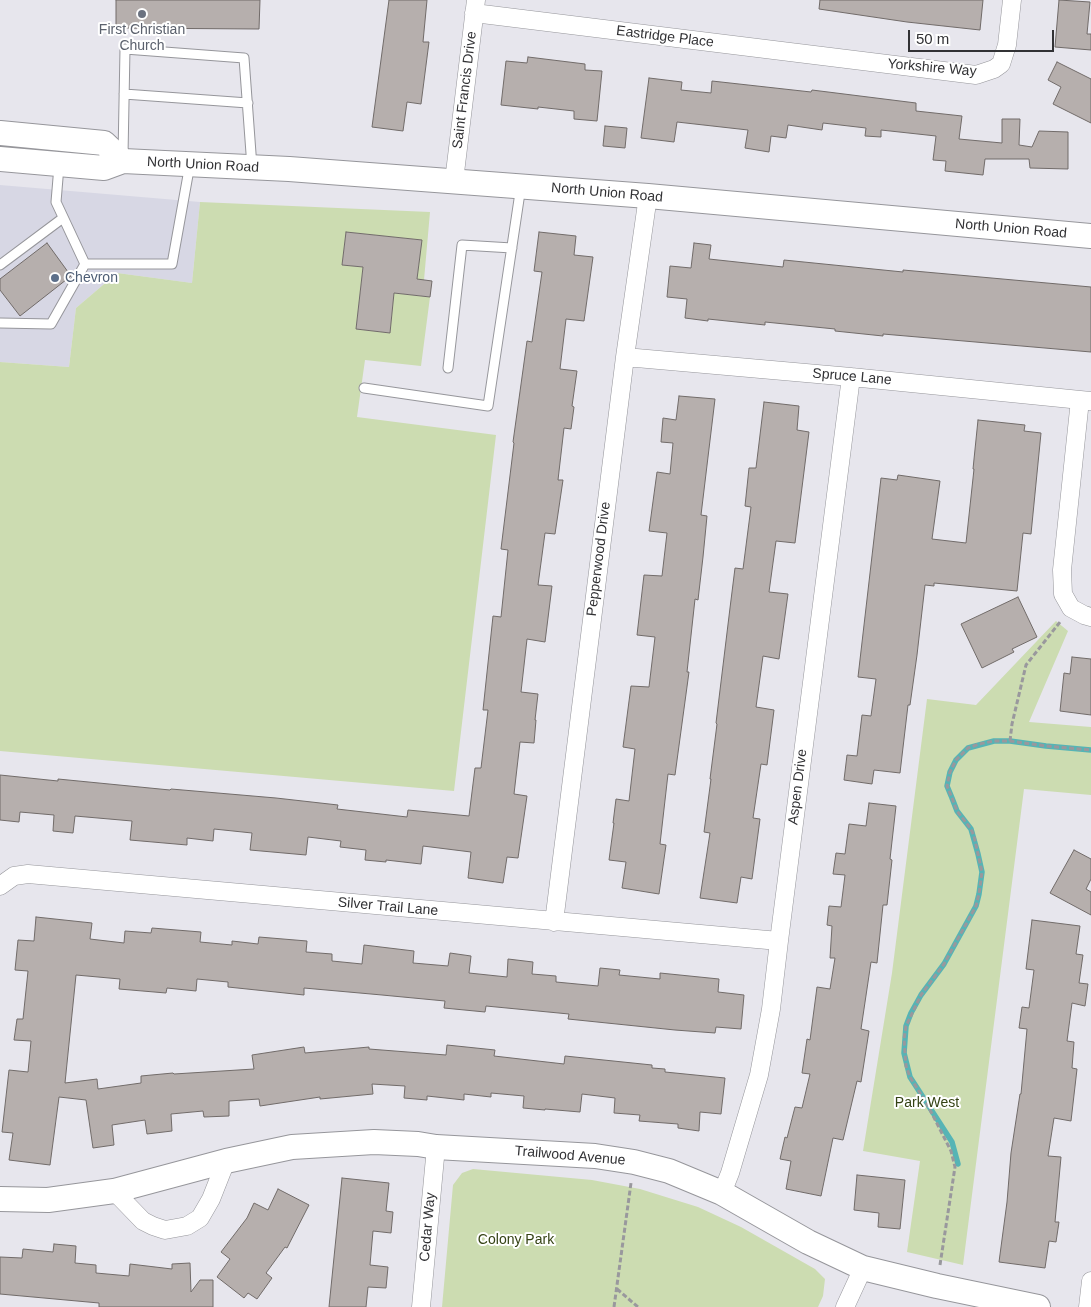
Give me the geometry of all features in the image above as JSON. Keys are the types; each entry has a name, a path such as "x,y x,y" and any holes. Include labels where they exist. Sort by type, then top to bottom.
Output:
{"street":[{"name":"Yorkshire Way","path":"855,60 976,76 994,70 1001,64 1007,44 1012,0"},
{"name":"Eastridge Place","path":"475,6 855,60"},
{"name":"Saint Francis Drive","path":"454,181 475,6"},
{"path":"0,133 104,142 123,161"},
{"name":"North Union Road","path":"0,159 104,168 123,161 252,167 454,181 648,196 1091,236"},
{"name":"Pepperwood Drive","path":"554,922 625,356 648,196"},
{"name":"Spruce Lane","path":"625,356 1085,400 1062,570 1063,594 1071,608"},
{"name":"Aspen Drive","path":"722,1193 730,1173 759,1075 771,1009 778,941 851,377"},
{"path":"1071,608 1091,617"},
{"name":"Silver Trail Lane","path":"0,886 14,876 28,874 778,941"},
{"name":"Trailwood Avenue","path":"0,1199 48,1200 114,1191 226,1161 292,1147 374,1142 595,1156 634,1162 669,1171 722,1193 808,1242 863,1268 1038,1307"},
{"name":"Cedar Way","path":"421,1307 436,1147"},
{"path":"114,1191 143,1221 153,1226 165,1230 187,1226 200,1218 211,1199 226,1161"},
{"path":"845,1307 863,1268"},
{"path":"1088,1307 1091,1281"}],"lane":[{"path":"123,161 125,49 244,58 252,167"},
{"path":"124,94 248,103"},
{"path":"85,264 172,264 190,164"},
{"path":"59,165 56,202 85,264"},
{"path":"364,388 488,406 521,186"},
{"path":"0,265 63,218"},
{"path":"448,368 462,245 512,248"},
{"path":"0,323 51,324 85,264"}],"path":[{"path":"1010,741 1012,724 1026,665 1071,608"},
{"path":"937,1286 956,1167 951,1151 927,1104 910,1077 906,1066 904,1039 906,1026 920,995 944,964 976,906 980,894 982,872 974,836 957,811 952,798 948,786 950,772 956,760 968,748 994,741 1091,750"},
{"path":"614,1307 634,1162"},
{"path":"617,1289 638,1307"}],"shaded area":[{"name":"Chevron","path":"0,185 200,202 192,283 117,273 76,308 69,367 0,362"}],"green space":[{"path":"200,202 430,212 424,280 417,280 421,240 346,232 342,265 363,267 356,329 390,333 394,293 430,297 421,366 365,360 357,417 496,435 454,791 0,751 0,362 69,367 76,308 117,273 192,283"},
{"name":"Park West","path":"1056,621 1068,631 1029,722 1091,727 1091,795 1024,789 963,1265 907,1252 920,1161 863,1151 892,973 927,699 976,705"},
{"name":"Colony Park","path":"473,1169 592,1180 640,1189 698,1207 741,1227 815,1269 825,1279 823,1296 818,1307 442,1307 453,1185 462,1173"}],"building":[{"path":"116,0 260,0 259,29 116,28"},
{"path":"389,0 427,0 423,42 429,42 421,104 407,102 403,131 372,127"},
{"path":"820,0 983,0 980,30 907,22 819,9"},
{"path":"1059,0 1090,2 1087,34 1091,34 1091,50 1055,47"},
{"path":"528,57 585,64 585,70 602,71 597,121 574,119 574,111 501,105 506,61 527,63"},
{"path":"1057,62 1091,79 1091,123 1053,104 1061,87 1048,80"},
{"path":"649,78 682,82 681,90 711,93 712,81 811,92 812,90 916,103 916,111 962,116 959,139 1002,143 1002,119 1020,119 1019,145 1032,147 1039,131 1068,132 1068,169 1030,168 1029,159 985,159 983,175 945,171 946,161 933,160 936,136 881,130 881,137 865,136 866,128 823,123 822,130 788,125 786,138 771,136 769,152 745,148 748,130 677,122 674,142 641,138"},
{"path":"605,126 627,128 625,148 603,146"},
{"path":"346,232 422,240 417,279 432,281 430,297 394,293 390,333 356,329 363,267 342,265"},
{"path":"539,232 576,236 574,255 593,257 584,321 566,319 560,369 577,371 572,406 574,407 571,429 564,428 558,480 563,480 555,534 545,533 538,585 552,586 545,642 527,639 521,692 538,694 534,743 520,742 514,794 527,796 518,858 507,857 503,883 468,878 471,852 423,846 421,864 386,860 386,862 365,860 366,850 340,847 341,841 308,837 306,855 250,850 252,833 214,829 213,841 187,838 187,845 130,840 132,821 75,816 73,833 53,831 54,815 20,812 19,822 0,820 0,775 276,798 338,805 337,809 407,817 408,810 469,816 475,768 481,768 488,710 483,710 493,616 501,617 508,550 501,549 513,442 527,341 532,342 542,272 534,271"},
{"path":"47,243 71,276 20,316 0,290 0,279"},
{"path":"694,243 711,245 709,259 783,267 784,260 903,272 903,270 1091,287 1091,352 883,334 883,336 765,322 765,325 685,318 687,299 667,297 670,266 691,268"},
{"path":"679,396 715,399 701,515 707,516 703,557 698,600 695,599 687,672 689,672 675,775 668,774 660,844 666,845 659,894 622,888 626,862 609,860 616,799 629,801 635,749 623,747 631,686 649,687 655,637 637,635 644,575 662,576 667,533 649,531 657,472 670,474 673,443 661,442 663,418 676,420"},
{"path":"764,402 799,406 797,430 809,432 795,543 776,541 769,592 788,594 779,659 763,656 756,707 774,710 767,765 761,764 753,818 760,819 752,879 741,877 737,903 700,898 710,833 704,832 735,568 743,569 751,507 745,506 749,468 756,468"},
{"path":"978,420 1025,425 1024,431 1041,433 1031,534 1023,533 1017,591 934,583 934,586 925,585 900,773 874,770 872,784 844,780 847,755 857,756 862,715 871,716 876,679 858,677 881,478 897,480 898,475 940,481 932,539 966,543"},
{"path":"1018,597 1037,637 1012,649 1014,652 982,668 961,624"},
{"path":"1072,657 1091,659 1091,715 1060,711 1064,673 1070,674"},
{"path":"869,803 896,806 887,905 883,905 877,963 871,962 861,1029 869,1031 861,1082 857,1081 843,1140 833,1138 821,1196 786,1189 791,1161 780,1159 795,1107 802,1108 810,1074 802,1073 807,1039 810,1040 817,987 830,989 835,958 830,958 832,926 827,925 829,906 841,907 845,875 833,874 836,853 845,854 849,824 866,826"},
{"path":"1074,850 1091,859 1091,879 1086,889 1091,892 1091,915 1050,893"},
{"path":"36,917 92,923 90,939 124,943 125,931 151,933 152,928 201,932 200,942 232,945 232,941 258,944 259,937 307,941 306,952 332,954 332,961 362,964 364,945 414,951 413,963 448,966 450,953 471,956 469,973 507,977 508,959 533,962 532,974 556,976 556,982 598,986 600,968 620,970 619,975 660,979 660,973 719,979 718,992 744,995 741,1029 716,1027 715,1033 675,1030 568,1019 569,1014 486,1006 485,1012 444,1008 445,1001 304,988 304,995 228,987 228,982 197,979 196,991 167,988 166,993 119,989 120,979 76,975 65,1083 97,1079 98,1089 141,1083 141,1076 254,1069 252,1055 304,1047 305,1053 369,1047 369,1049 446,1055 447,1045 495,1050 494,1056 564,1064 565,1056 652,1065 652,1068 665,1069 665,1072 725,1078 721,1114 700,1112 699,1131 678,1128 678,1124 639,1121 640,1115 614,1113 615,1098 582,1094 580,1112 545,1110 523,1108 524,1096 491,1093 491,1097 464,1094 464,1100 427,1096 427,1100 404,1098 405,1086 372,1084 373,1094 320,1099 320,1097 260,1106 259,1099 229,1101 229,1116 204,1117 203,1111 171,1114 172,1131 147,1134 145,1120 112,1125 114,1145 93,1148 86,1100 59,1097 50,1165 9,1160 13,1133 2,1132 9,1070 28,1072 31,1041 14,1040 17,1019 23,1019 28,971 15,970 18,940 34,941"},
{"path":"1032,920 1080,926 1076,954 1083,955 1079,983 1088,984 1085,1006 1072,1003 1067,1041 1074,1042 1072,1068 1077,1069 1071,1121 1054,1118 1048,1156 1061,1157 1055,1222 1059,1222 1056,1242 1049,1241 1045,1268 999,1262 1011,1153 1021,1094 1027,1029 1019,1028 1022,1007 1029,1008 1034,970 1026,969"},
{"path":"857,1175 905,1180 900,1229 878,1227 879,1213 854,1210"},
{"path":"342,1178 389,1183 386,1211 393,1212 391,1233 373,1231 370,1265 388,1267 386,1288 368,1287 366,1307 329,1307"},
{"path":"278,1189 309,1205 287,1248 285,1247 266,1273 272,1278 257,1299 248,1293 244,1298 217,1277 230,1259 221,1252 247,1218 254,1203 268,1210"},
{"path":"54,1244 76,1246 75,1263 96,1265 96,1273 129,1276 130,1264 172,1269 172,1264 190,1263 191,1292 200,1280 213,1280 213,1307 99,1307 99,1303 0,1294 0,1257 22,1258 23,1249 53,1252"}],"waterway":[{"path":"958,1164 952,1142 910,1077 904,1053 906,1026 911,1013 921,995 944,964 976,906 979,894 982,872 978,854 971,829 957,811 947,786 950,772 956,760 968,748 994,741 1091,750"}],"place":[{"name":"First Christian Church","path":"142,14"},
{"name":"Chevron","path":"55,278"}]}
